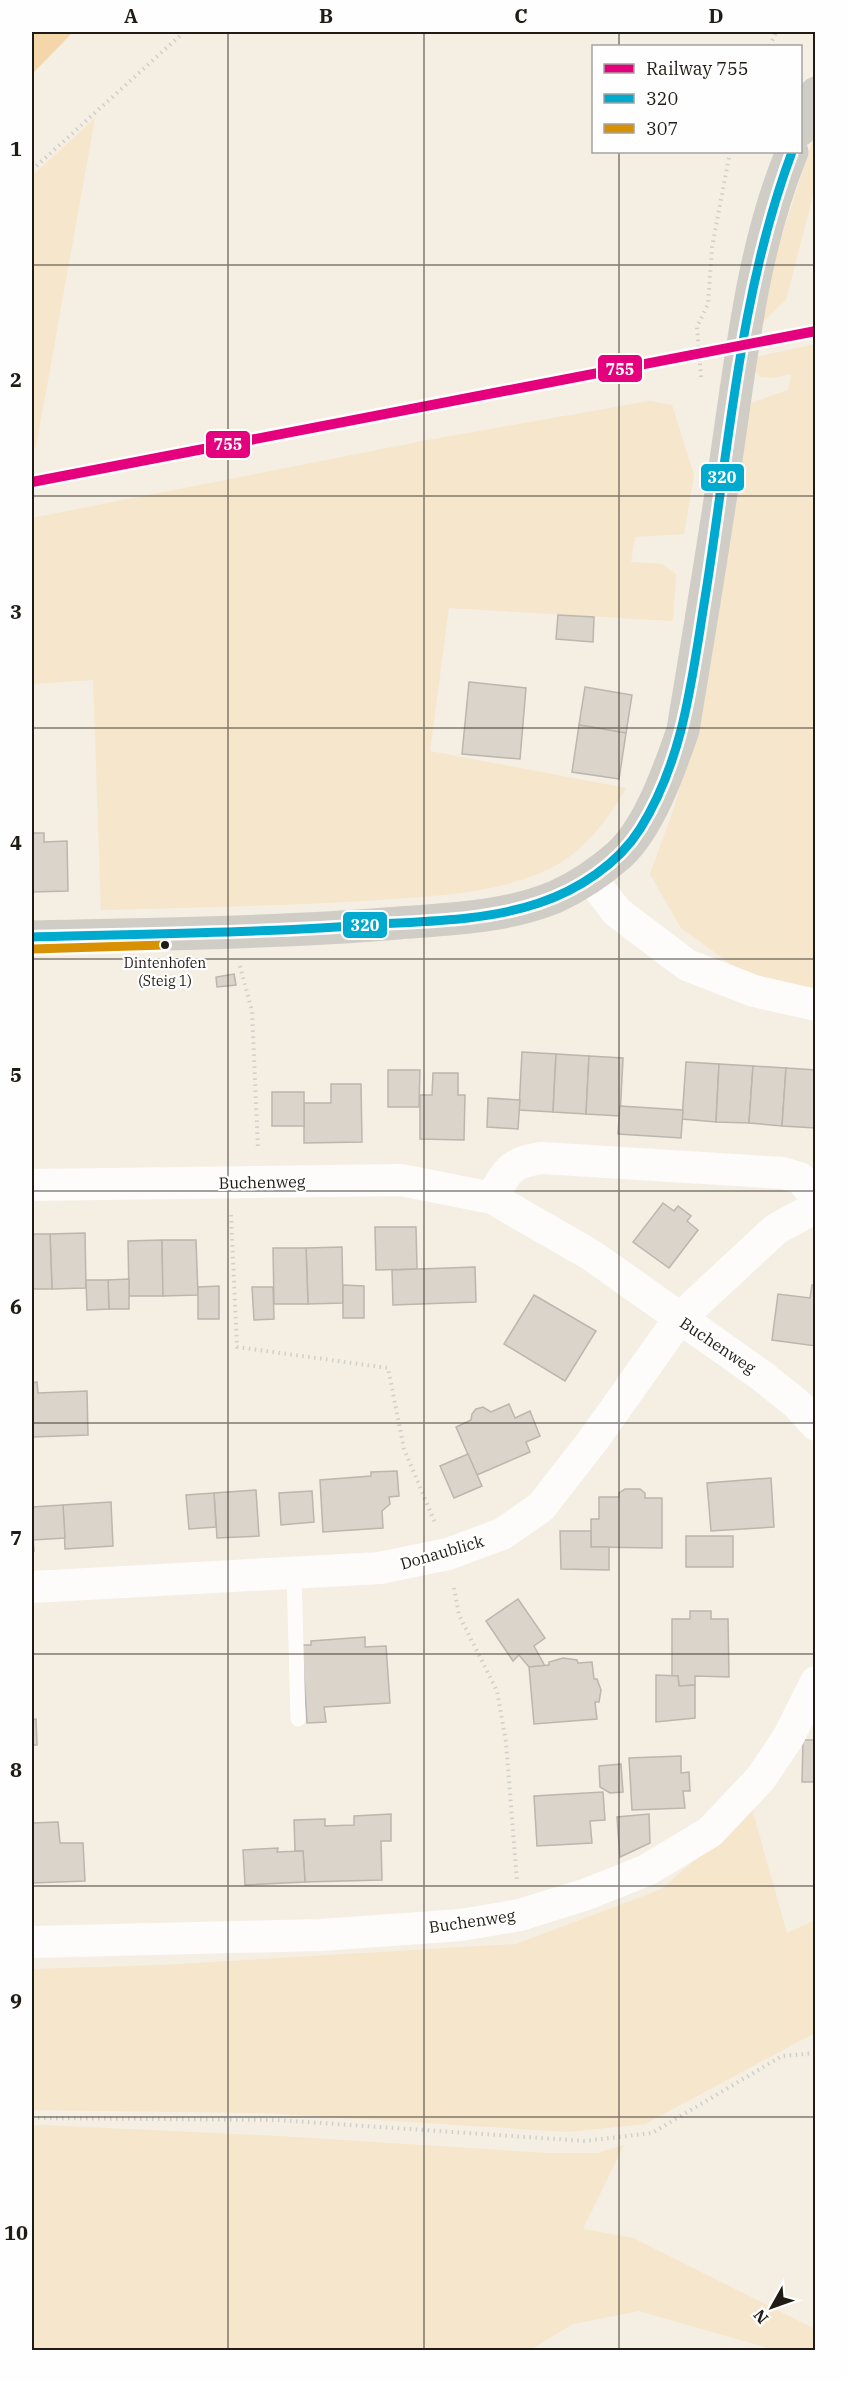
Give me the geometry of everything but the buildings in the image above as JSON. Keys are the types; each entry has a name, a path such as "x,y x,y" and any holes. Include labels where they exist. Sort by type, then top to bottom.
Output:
{"main road":[{"path":"802,128 816,93"},
{"path":"32,937 357,927 450,919 517,908 546,899 590,877 621,853 646,817 666,776 683,730 745,333 758,266 782,175 792,153"}],"street":[{"path":"590,877 617,912 687,966 754,991 816,1005"},
{"path":"492,1198 503,1178 519,1161 542,1158 783,1173 800,1178 816,1196"},
{"name":"Buchenweg","path":"32,1185 401,1180 492,1198 591,1255 762,1376 797,1404 816,1425"},
{"name":"Donaublick","path":"32,1587 380,1568 448,1554 502,1534 541,1507 594,1439 679,1319 776,1229 816,1207"},
{"name":"Buchenweg","path":"32,1942 321,1935 460,1925 520,1915 587,1894 647,1870 710,1832 761,1778 789,1736 816,1682"}],"lane":[{"path":"294,1573 298,1719"}],"path":[{"path":"32,170 184,32"},
{"path":"700,380 697,327 708,304 712,247 730,153"},
{"path":"231,932 252,1011 237,1347"},
{"path":"32,2118 277,2120 585,2141 652,2133 782,2056 816,2053"}],"shaded area":[{"path":"32,32 73,32 32,74"},
{"path":"95,118 36,447 32,448 32,176"},
{"path":"815,133 815,188 786,300 761,324 774,260"},
{"path":"815,344 815,989 742,972 681,928 650,874 674,808 697,726 748,404 788,390 791,374 772,378 760,377 754,370 756,357"},
{"path":"649,401 672,405 694,475 684,534 635,537 631,562 662,564 676,574 673,621 449,608 430,751 626,788 603,823 584,845 549,869 529,877 487,889 466,892 344,902 101,910 93,680 32,684 32,518 428,440"},
{"path":"752,1809 787,1933 815,1920 815,2033 645,2124 568,2132 265,2113 32,2110 32,1969 162,1965 516,1944 662,1889"},
{"path":"32,2126 279,2136 548,2153 598,2153 624,2145 583,2229 633,2238 815,2329 815,2350 775,2350 639,2311 573,2324 530,2350 32,2350"}],"rail line":[{"name":"755","path":"32,482 816,331"}],"transit line":[{"name":"320","path":"32,937 293,929 440,921 481,916 520,909 554,898 596,874 620,854 640,829 655,802 667,775 684,717 696,658 748,316 759,261 792,153"},
{"name":"307","path":"32,949 165,945"}],"place":[{"name":"Dintenhofen (Steig 1)","path":"165,945"}]}
